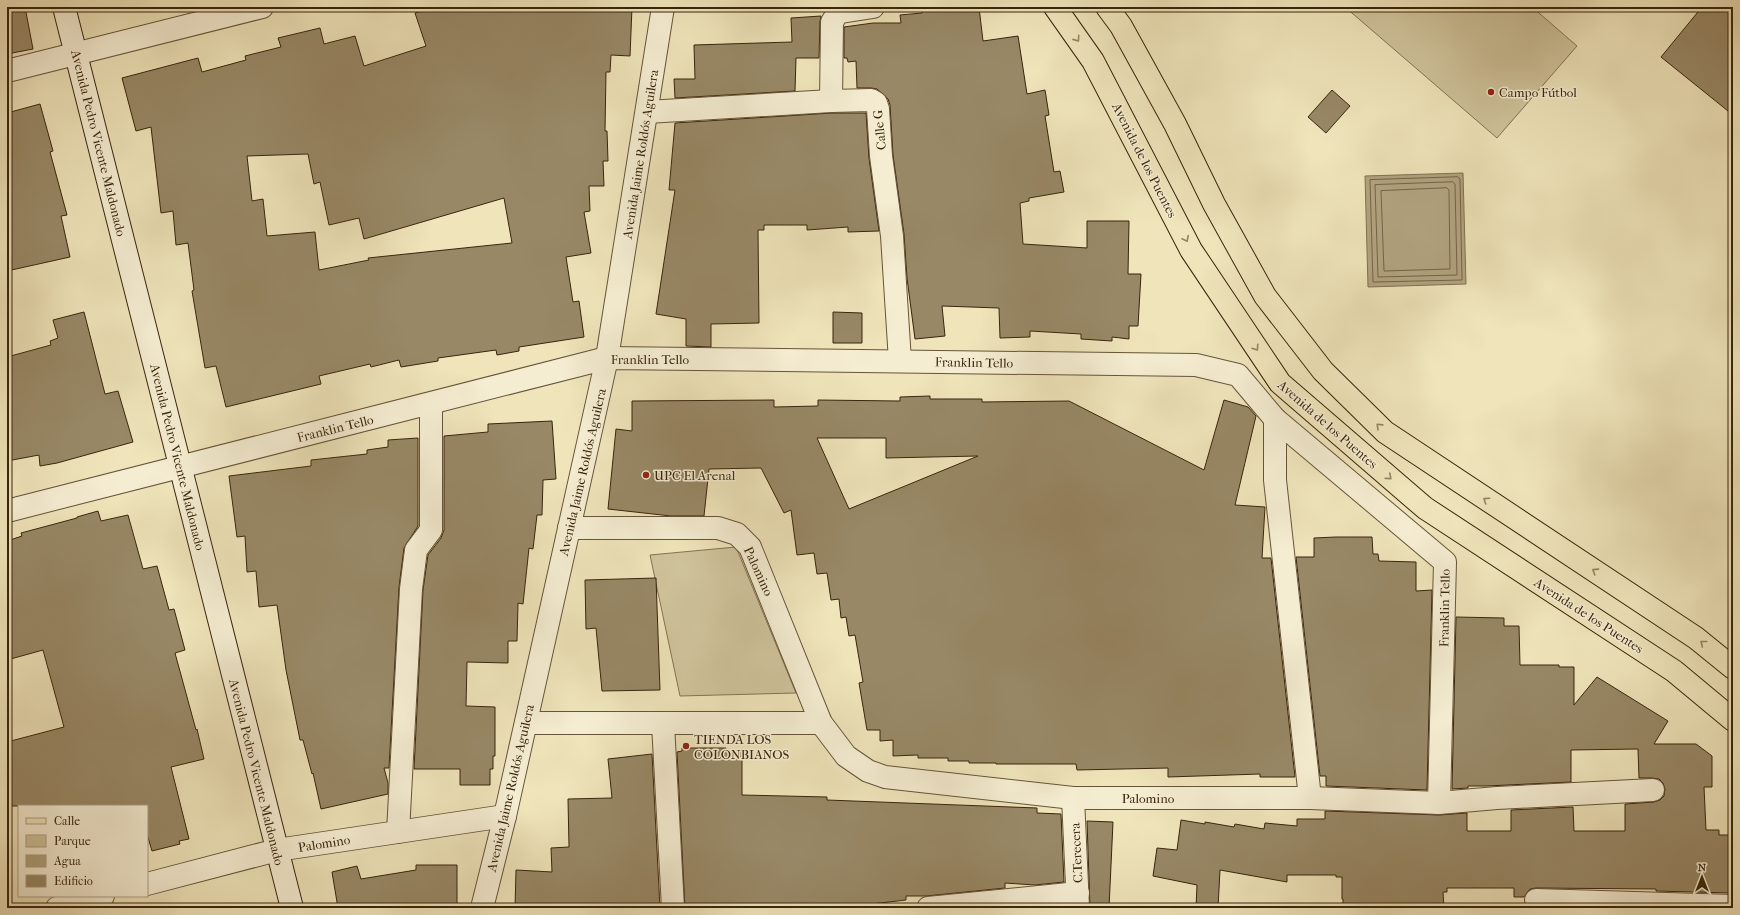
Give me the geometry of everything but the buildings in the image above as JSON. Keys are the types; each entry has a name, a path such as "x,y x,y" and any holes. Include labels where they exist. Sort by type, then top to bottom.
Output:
{"main road":[{"name":"Avenida de los Puentes","path":"1055,7 1093,61 1191,250 1280,383 1425,508 1674,671 1733,720"},
{"path":"1107,7 1121,26 1174,124 1214,204 1265,296 1323,371 1386,432 1696,638 1733,668"}],"street":[{"name":"Avenida Pedro Vicente Maldonado","path":"64,7 292,908"},
{"path":"7,71 262,7"},
{"name":"Avenida Jaime Roldós Aguilera","path":"482,908 505,816 608,358 663,7"},
{"path":"659,32 679,7"},
{"path":"831,101 832,22 837,14 841,12 873,7"},
{"name":"Calle G","path":"647,112 831,101 871,100 876,103 878,109 881,156 892,236 900,361"},
{"name":"Franklin Tello","path":"7,511 608,358 1196,365 1238,375 1275,419 1445,562 1439,803"},
{"path":"398,832 411,597 415,558 416,550 431,530 431,404"},
{"path":"1275,419 1275,480 1310,798"},
{"name":"Palomino","path":"569,528 718,528 737,534 750,547 821,723 846,756 868,771 885,777 1073,798 1310,798 1439,803 1497,798 1653,790"},
{"path":"526,723 821,723"},
{"path":"663,724 673,908"},
{"name":"C.Terecera","path":"1073,798 1078,900"},
{"name":"Palomino","path":"148,884 277,850 505,816"},
{"path":"57,908 99,897"},
{"path":"928,908 1078,900"},
{"path":"1536,900 1733,906"}],"green space":[{"name":"Campo Fútbol","path":"1345,7 1532,7 1577,46 1497,138"},
{"path":"736,547 796,693 680,696 650,555"}],"water":[{"path":"1463,173 1466,284 1368,287 1365,176"}],"place":[{"name":"Campo Fútbol","path":"1491,92"},
{"name":"UPC El Arenal","path":"646,475"},
{"name":"TIENDA LOS COLONBIANOS","path":"686,746"}]}
